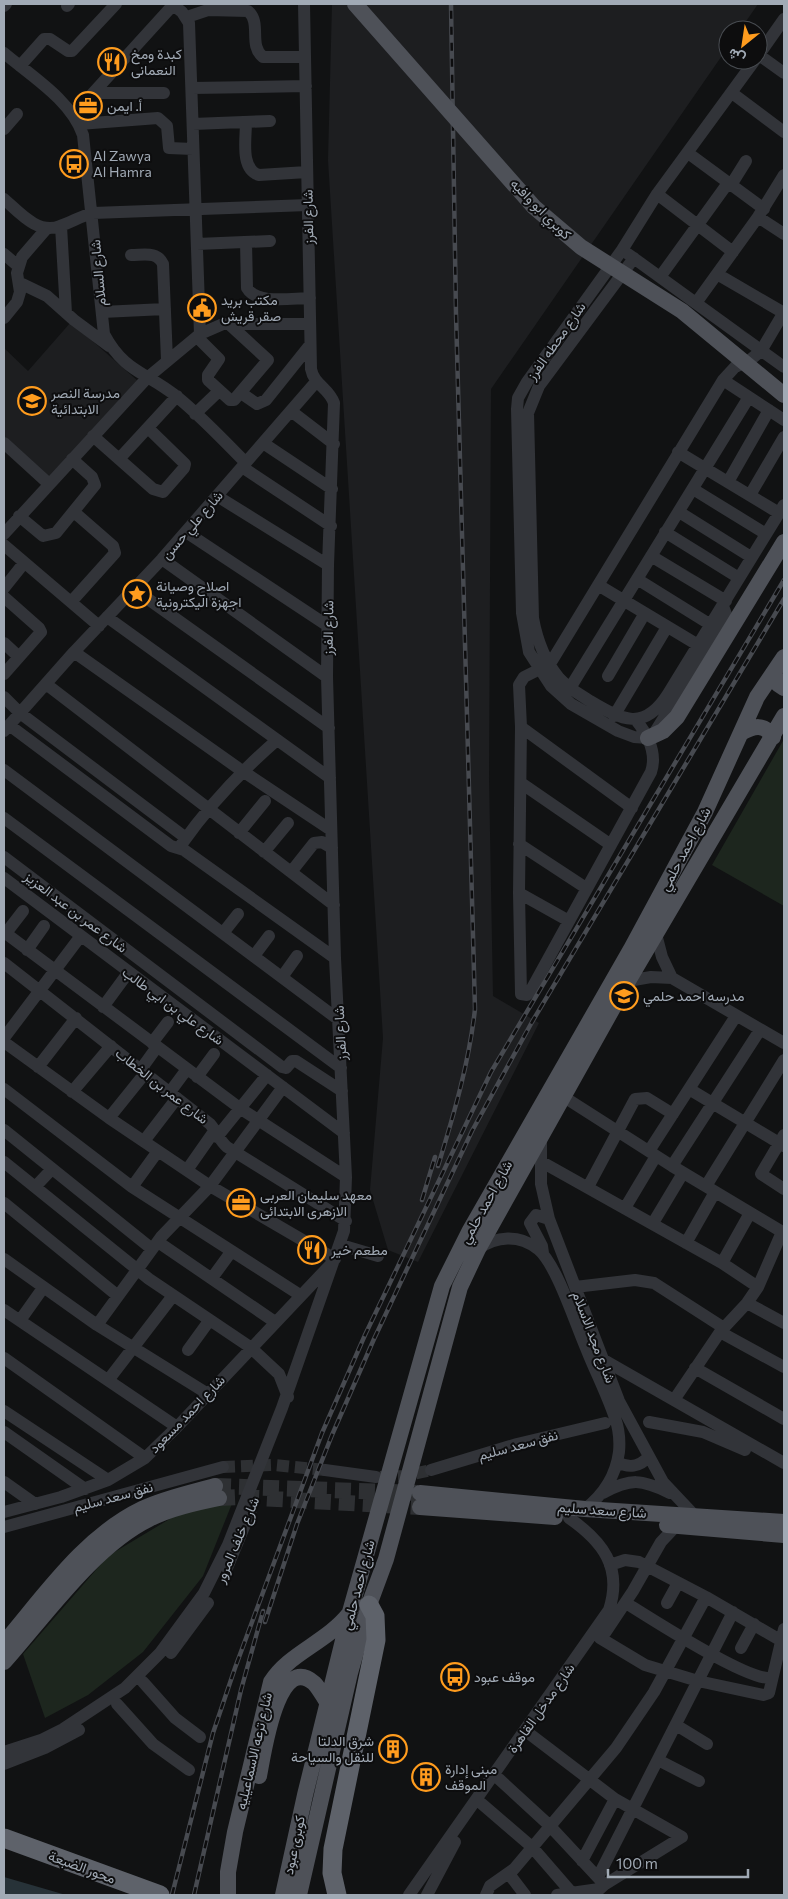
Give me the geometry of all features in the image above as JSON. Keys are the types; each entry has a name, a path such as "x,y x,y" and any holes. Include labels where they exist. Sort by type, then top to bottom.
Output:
{"highway":[{"path":"337,1895 332,1873 333,1849 374,1648 376,1624 369,1605"},
{"name":"محور الضبعة","path":"4,1838 160,1895"},
{"path":"4,1849 128,1895"}],"main road":[{"name":"كوبري ابو وافيه","path":"355,4 534,207 555,227 581,247 676,306 784,395"},
{"name":"كوبري ابو وافيه","path":"370,4 542,201 563,222 675,294 784,381"},
{"path":"648,738 663,732 677,717 784,542"},
{"name":"شارع احمد حلمي","path":"305,1795 350,1612 442,1286 468,1232 631,949 705,812 749,713 784,657"},
{"path":"774,672 778,684 784,688"},
{"name":"شارع احمد حلمي","path":"322,1797 350,1673 369,1605 386,1559 460,1287 478,1249 628,981 784,716"},
{"path":"741,733 761,727 766,728 773,737"},
{"path":"4,1643 81,1554 109,1529 125,1518 160,1501 217,1492 165,1512 118,1538 92,1561 4,1662"},
{"name":"شارع سعد سليم","path":"784,1522 420,1500 569,1518 784,1535"},
{"name":"شارع ترعه الاسماعيليه","path":"228,1895 228,1872 235,1832 271,1682 282,1668 330,1634 350,1612"},
{"name":"شارع ترعه الاسماعيليه","path":"237,1895 237,1872 280,1694 289,1682 302,1678 316,1685 328,1702"},
{"name":"كوبرى عبود","path":"283,1895 305,1795"},
{"name":"كوبرى عبود","path":"299,1895 322,1797"}],"street":[{"path":"20,66 44,39 50,38 68,51 72,51 116,4"},
{"name":"شارع الفرز","path":"304,4 311,369 315,382 330,394 334,403 331,526 328,565 327,677 335,958 346,1177 346,1221 341,1245 335,1260"},
{"path":"76,119 93,93 174,5 187,17 189,23 192,88 198,335 219,359 207,377 219,391 232,400 241,393 268,360 229,324"},
{"path":"187,17 208,10 248,11 254,20 256,48 262,57 305,57"},
{"name":"شارع محطه الفرز","path":"768,42 784,19"},
{"path":"4,53 76,119 158,118 168,126 168,148 193,148"},
{"path":"768,63 784,72"},
{"name":"شارع محطه الفرز","path":"545,668 533,618 525,525 528,413 556,353 657,194 748,70"},
{"path":"192,88 306,86"},
{"path":"93,93 164,93"},
{"path":"732,93 784,132"},
{"path":"4,129 17,114"},
{"name":"شارع السلام","path":"76,119 83,135 93,213 104,334 111,348 121,360 177,396 244,465 331,526"},
{"path":"192,124 270,121"},
{"path":"246,122 247,165 250,170 259,175 307,172"},
{"path":"688,152 729,184 784,234"},
{"path":"660,277 746,161"},
{"path":"696,303 761,213 784,175"},
{"path":"657,194 733,252"},
{"path":"4,199 26,218 48,228 61,226 78,217 93,213 308,205"},
{"path":"61,226 66,313"},
{"path":"5,315 17,302 20,283 17,273 22,257 48,228"},
{"path":"196,244 270,241"},
{"path":"246,242 247,288 250,292 260,298 310,298"},
{"path":"622,250 784,367"},
{"path":"4,254 18,266"},
{"path":"131,255 155,254 163,264 166,360"},
{"name":"شارع محطه الفرز","path":"556,353 634,258"},
{"path":"636,720 648,738 653,765 632,808 529,994 524,995 520,992 519,844 521,727 519,685 524,677 545,668 723,380 735,367 750,360 761,350 784,313 718,274"},
{"path":"20,283 47,296 111,348"},
{"path":"102,312 165,309"},
{"path":"72,459 92,477 95,486 56,533 50,536 10,524 147,378 166,360 198,335 215,326 229,324 310,324"},
{"path":"241,393 257,404 266,400 310,344"},
{"path":"723,380 784,420"},
{"name":"شارع علي حسن","path":"6,728 74,652 162,559 315,382"},
{"path":"195,414 219,391"},
{"path":"119,459 177,396"},
{"path":"570,688 749,397"},
{"path":"728,482 769,410"},
{"path":"290,411 334,444"},
{"path":"93,436 158,492 166,489 184,468 185,464 148,428"},
{"path":"750,495 784,437"},
{"path":"4,443 49,484"},
{"path":"263,443 332,489"},
{"path":"545,668 570,688 614,716 636,720 647,716 663,702 726,601 751,557 782,509 750,495 678,452"},
{"path":"693,489 766,534"},
{"path":"217,496 328,565"},
{"path":"71,602 115,552 113,546 74,512"},
{"path":"679,512 751,557"},
{"path":"186,532 328,626"},
{"path":"665,532 739,578"},
{"path":"4,545 71,602 277,740 330,778"},
{"path":"651,556 726,601"},
{"path":"162,559 327,677"},
{"path":"4,588 24,563"},
{"path":"637,579 711,625"},
{"path":"598,585 698,645"},
{"path":"134,589 329,728"},
{"path":"4,597 41,630 40,634 4,674"},
{"path":"545,668 551,686 571,704 618,732 634,738 648,738 660,725 720,628 726,614 726,601"},
{"path":"608,676 645,613"},
{"path":"614,716 667,627"},
{"path":"4,644 19,657"},
{"path":"74,652 241,771 332,830"},
{"path":"46,684 334,905"},
{"path":"4,697 20,713 182,843 335,958"},
{"path":"521,727 632,808"},
{"path":"6,728 171,846 182,843 207,808 241,771 277,740"},
{"path":"4,770 339,1020"},
{"path":"521,783 611,845"},
{"path":"239,833 265,801"},
{"path":"4,818 341,1068"},
{"path":"264,852 288,823"},
{"path":"291,872 314,843 322,842 332,848"},
{"path":"519,844 586,888"},
{"name":"شارع عمر بن عبد العزيز","path":"4,857 282,1067 286,1068 292,1061 296,1061 342,1091"},
{"name":"شارع علي بن ابي طالب","path":"4,878 80,937 344,1133"},
{"path":"519,893 569,921"},
{"path":"23,911 5,933 240,1109 346,1177"},
{"path":"223,933 238,914"},
{"path":"28,950 44,926"},
{"path":"656,934 662,957 672,978"},
{"path":"254,956 269,936"},
{"path":"4,1038 80,937"},
{"path":"282,977 297,956"},
{"name":"شارع عمر بن الخطاب","path":"5,968 40,990 112,1046 173,1095 236,1152 346,1221"},
{"path":"103,1007 128,973"},
{"path":"628,981 651,977 672,978 784,1043"},
{"path":"625,1208 673,1114 736,1016"},
{"path":"38,1067 76,1018"},
{"path":"109,1118 142,1077 144,1065 168,1022"},
{"path":"653,1223 678,1169 713,1104 760,1030"},
{"path":"4,1042 109,1118 210,1186 335,1260"},
{"path":"72,1092 112,1046"},
{"path":"144,1141 173,1095 192,1073 214,1054"},
{"path":"686,1243 710,1189 744,1122 784,1060"},
{"path":"187,1170 267,1075"},
{"path":"97,1325 155,1246 178,1218 210,1186 283,1087"},
{"path":"689,1089 744,1122 782,1141 761,1175 784,1189"},
{"path":"4,1090 132,1187 300,1295"},
{"path":"564,1097 617,1132 783,1233 758,1287 747,1303 722,1330 674,1400"},
{"path":"588,1187 638,1097 647,1098 673,1114"},
{"path":"4,1130 52,1169 155,1246 212,1278 275,1322"},
{"name":"شارع مجد الاسلام","path":"541,1139 542,1190 549,1219 619,1401 648,1457 673,1494 695,1516"},
{"path":"132,1187 158,1151"},
{"path":"540,1161 653,1223 758,1287"},
{"path":"4,1162 137,1270 172,1296 250,1347 279,1374 286,1395"},
{"path":"35,1187 52,1169"},
{"path":"4,1203 118,1296"},
{"path":"722,1264 750,1213"},
{"path":"543,1254 542,1246 530,1223 536,1215 549,1219"},
{"name":"شارع مجد الاسلام","path":"478,1249 492,1241 507,1238 523,1240 543,1254 564,1296 616,1419 619,1441 617,1462 611,1478 602,1493 585,1509"},
{"path":"341,1245 378,1256"},
{"path":"212,1278 231,1252"},
{"path":"4,1259 42,1288 97,1325 208,1394"},
{"name":"شارع احمد مسعود","path":"4,1512 86,1489 108,1480 145,1458 335,1260"},
{"name":"شارع خلف المرور","path":"4,1752 41,1740 85,1716 125,1688 160,1653 204,1593 221,1562 286,1395 335,1260"},
{"path":"575,1286 635,1280 654,1282 722,1330 784,1367"},
{"path":"20,1319 42,1288"},
{"path":"109,1379 172,1296"},
{"path":"747,1303 784,1323"},
{"path":"4,1310 177,1426"},
{"path":"188,1350 209,1321"},
{"path":"4,1358 145,1458"},
{"path":"602,1359 784,1463"},
{"path":"696,1368 784,1419"},
{"name":"شارع خلف المرور","path":"4,1764 66,1738 117,1704 143,1682 185,1636 229,1564 286,1416 289,1398 286,1395"},
{"path":"4,1411 108,1480"},
{"path":"649,1422 710,1434 731,1442 784,1472"},
{"name":"نفق سعد سليم","path":"431,1470 517,1444 605,1423"},
{"path":"4,1432 86,1489"},
{"path":"617,1462 626,1466 636,1466 648,1457"},
{"name":"نفق سعد سليم","path":"4,1527 223,1467"},
{"path":"325,1470 376,1477"},
{"path":"602,1493 624,1482 640,1481 673,1494"},
{"path":"4,1482 34,1504"},
{"name":"شارع مدخل القاهرة","path":"409,1895 606,1617 612,1602 614,1588 610,1565 598,1541 569,1518"},
{"name":"شارع مدخل القاهرة","path":"427,1895 448,1854 500,1780 527,1726 600,1638 626,1603 661,1542 676,1526"},
{"path":"600,1638 640,1663 698,1681 767,1695 770,1692 782,1635 754,1624 648,1567 630,1560 610,1565"},
{"path":"667,1603 678,1583"},
{"path":"486,1895 490,1886 509,1874 589,1780 638,1717 706,1597"},
{"path":"626,1603 711,1654 762,1677 772,1678"},
{"path":"599,1886 632,1810 733,1612"},
{"path":"741,1648 754,1624"},
{"path":"143,1682 175,1718 200,1737"},
{"path":"117,1704 153,1744 189,1770"},
{"path":"676,1725 707,1744"},
{"path":"527,1726 589,1780 615,1799 681,1836 682,1839 599,1886 557,1895"},
{"path":"658,1760 699,1781"},
{"path":"500,1780 549,1825 582,1861 599,1886"},
{"path":"582,1861 615,1799"},
{"path":"482,1804 532,1847 571,1892"},
{"path":"509,1874 525,1895"}],"shaded area":[{"path":"332,4 758,4 747,20 718,20 718,61 491,389 489,778 493,996 539,1023 418,1262 388,1250 370,1190 383,1038 328,160"},
{"path":"71,322 139,382 49,479 4,437 4,348 28,371"},
{"path":"784,739 784,906 712,865"},
{"path":"233,1501 203,1576 143,1652 88,1695 45,1718 23,1654 108,1556 178,1514"},
{"path":"4,1877 66,1895 4,1895"}],"tunnel":[{"path":"223,1467 274,1465 325,1470"},
{"path":"380,1477 404,1476 431,1470"},
{"path":"215,1486 418,1493"},
{"path":"219,1498 240,1497 420,1507"}],"railway":[{"path":"438,1166 465,1069 475,1009 456,314 451,4"},
{"path":"172,1895 213,1733 235,1668 322,1433 365,1335 491,1072 784,580"},
{"path":"265,1622 297,1524 332,1435 374,1339 472,1131 532,1022 784,599"},
{"path":"422,1200 435,1157"},
{"path":"194,1895 241,1690 263,1611"}],"place":[{"name":"كبدة ومخ النعمانى","path":"112,62"},
{"name":"أ. ايمن","path":"88,106"},
{"name":"Al Zawya Al Hamra","path":"74,164"},
{"name":"مكتب بريد صقر قريش","path":"202,308"},
{"name":"مدرسة النصر الابتدائية","path":"32,401"},
{"name":"اصلاح وصيانة اجهزة اليكترونية","path":"137,594"},
{"name":"مدرسه احمد حلمي","path":"624,996"},
{"name":"معهد سليمان العربى الازهرى الابتدائى","path":"241,1203"},
{"name":"مطعم خير","path":"312,1250"},
{"name":"موقف عبود","path":"455,1677"},
{"name":"شرق الدلتا للنقل والسياحة","path":"393,1749"},
{"name":"مبنى إدارة الموقف","path":"426,1777"}]}
